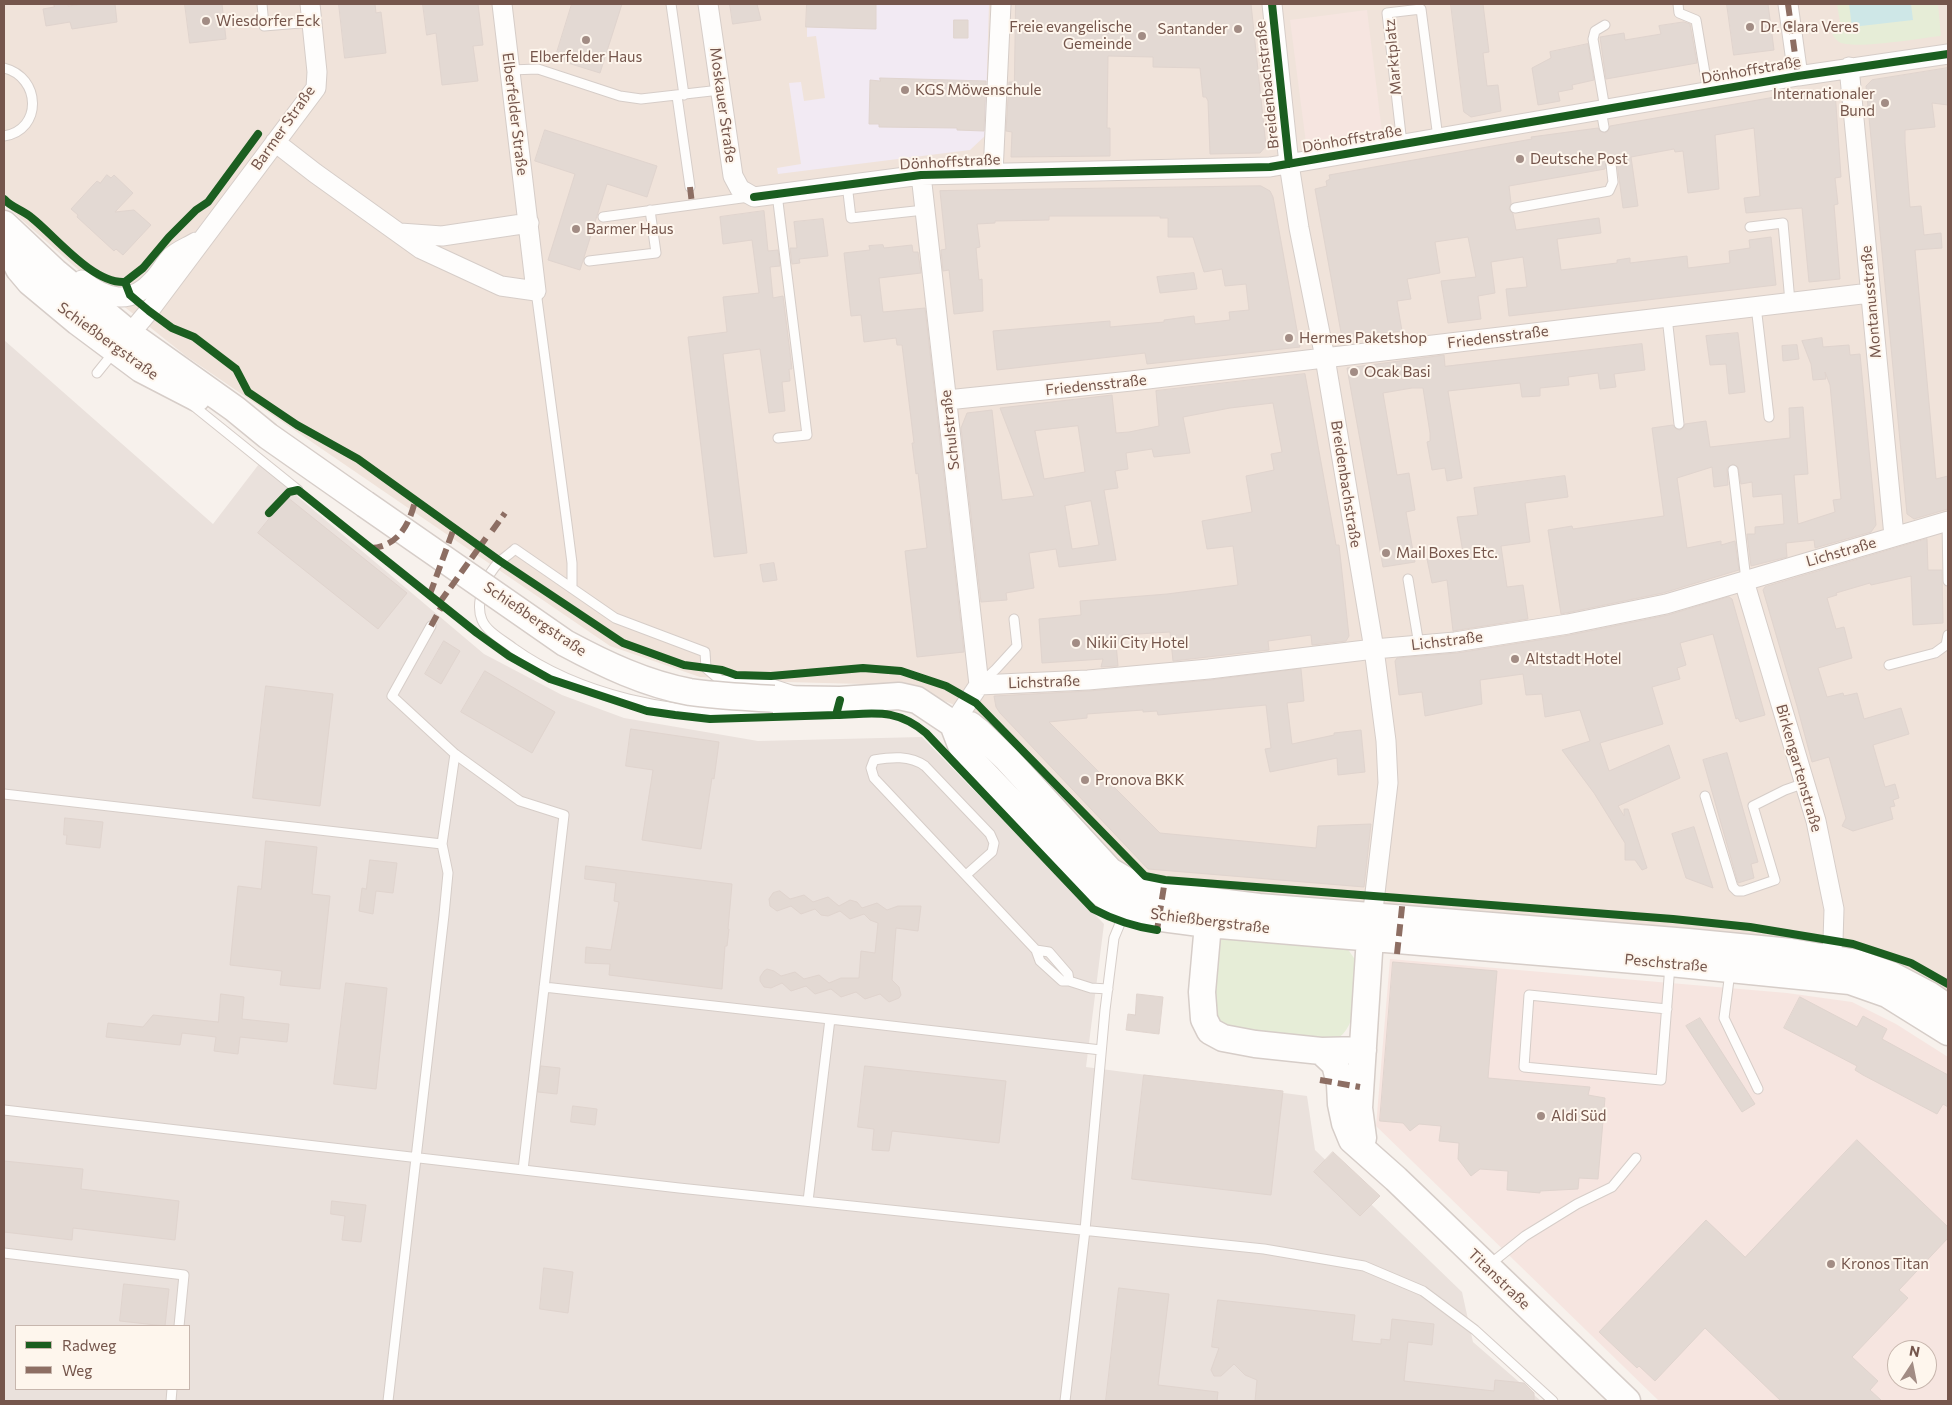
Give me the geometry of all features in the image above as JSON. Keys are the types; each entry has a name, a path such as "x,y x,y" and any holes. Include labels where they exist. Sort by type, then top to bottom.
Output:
{"main road":[{"name":"Schießbergstraße","path":"9,232 123,343 141,369 268,436"},
{"name":"Schießbergstraße","path":"123,343 235,409 268,436 365,504 565,643 596,660 645,680 690,692 774,699 822,700 899,696 917,700 953,724 961,745 974,762 1076,871 1102,894 1132,897 1159,918 1214,912 1371,926"},
{"path":"1214,912 1202,992 1204,1019 1210,1031 1223,1038 1255,1044 1321,1051 1363,1050"},
{"name":"Peschstraße","path":"1371,926 1677,953 1791,952 1829,969 1850,981 1887,994 1948,1032"},
{"name":"Titanstraße","path":"1371,926 1360,1115 1364,1141 1371,1156"},
{"name":"Peschstraße","path":"1677,953 1730,969 1829,969 1857,963 1891,975 1929,995 1948,1008"},
{"name":"Titanstraße","path":"1321,1051 1335,1064 1340,1084 1341,1104 1345,1123 1352,1140 1627,1401"}],"street":[{"name":"Elberfelder Straße","path":"502,4 536,292"},
{"name":"Moskauer Straße","path":"708,4 733,176 740,189 754,197"},
{"path":"993,173 1001,4"},
{"name":"Breidenbachstraße","path":"1272,4 1289,164 1299,228 1325,358 1374,649 1386,741 1388,783 1371,926"},
{"path":"1788,4 1798,76"},
{"name":"Barmer Straße","path":"123,343 316,88 318,72 311,13"},
{"name":"Dönhoffstraße","path":"754,197 921,176 1270,167 1438,138 1604,115 1708,91 1948,54"},
{"name":"Montanusstraße","path":"1850,68 1894,536"},
{"path":"275,142 396,233 421,249 501,286 536,292"},
{"name":"Schulstraße","path":"921,176 979,685"},
{"path":"396,233 442,236 528,224"},
{"name":"Barmer Straße","path":"9,232 69,269 96,291 113,297 130,295 141,290 153,281 171,257 204,238"},
{"name":"Friedensstraße","path":"947,400 1131,381 1870,293"},
{"name":"Lichstraße","path":"979,685 1116,678 1209,669 1374,649 1455,642 1568,624 1666,604 1948,521"},
{"name":"Birkengartenstraße","path":"1745,580 1816,821 1834,909 1829,969"},
{"path":"953,724 979,685"}],"lane":[{"path":"262,4 264,26 311,13"},
{"path":"671,4 690,188"},
{"path":"1678,4 1679,13 1696,20 1708,91"},
{"name":"Marktplatz","path":"1402,144 1387,13 1421,9 1438,138"},
{"path":"1604,115 1593,39 1595,31 1605,25"},
{"path":"4,68 20,75 27,83 32,94 33,106 28,120 23,126 16,132 4,136"},
{"path":"510,70 538,69 620,96 641,99 720,90"},
{"path":"1515,208 1609,191 1613,182 1611,164"},
{"path":"847,184 851,218 915,211"},
{"path":"777,194 807,434 778,438"},
{"name":"Dönhoffstraße","path":"604,217 754,197"},
{"path":"590,261 656,253 650,210"},
{"path":"1750,227 1783,223 1790,302"},
{"path":"536,292 572,563 572,588"},
{"path":"1756,306 1770,417"},
{"path":"1667,316 1679,424"},
{"path":"97,373 123,343"},
{"path":"171,386 209,420 298,490"},
{"path":"1733,470 1745,580"},
{"path":"1948,521 1948,581"},
{"path":"516,549 595,606 626,623 705,652 706,668 720,680 773,684 822,700 805,709 730,713 670,709 615,695 551,672 492,633 482,620 479,604 488,577 500,561 516,549"},
{"path":"1408,579 1419,645"},
{"path":"979,685 996,670 1017,646 1014,619"},
{"path":"431,626 392,696 455,754 520,801 564,814 523,1170"},
{"path":"1889,665 1935,652 1946,645 1948,635"},
{"path":"388,1401 448,873 442,844 455,754"},
{"path":"966,875 992,852 994,843 990,834 925,766 916,760 890,757 874,760 870,768 874,778 1036,950 1049,952 1068,974 1069,981 1090,988 1108,989"},
{"path":"1706,796 1733,887 1737,891 1743,891 1775,880 1753,806 1784,790 1805,783"},
{"path":"4,794 442,844"},
{"path":"1065,1401 1086,1230 1101,1050 1114,938 1132,897"},
{"path":"1667,1009 1529,995 1524,1067 1661,1080 1667,1009 1677,953"},
{"path":"1730,969 1724,1018 1758,1089"},
{"path":"544,987 1101,1050"},
{"path":"808,1201 830,1019"},
{"path":"4,1110 523,1170 1264,1249 1364,1266 1423,1291 1475,1330 1553,1401"},
{"path":"1487,1267 1525,1236 1577,1204 1612,1187 1636,1158"},
{"path":"4,1253 184,1275 179,1325"}],"shaded area":[{"path":"4,4 1948,4 1948,995 1847,950 1392,904 1160,886 1139,880 1076,821 984,721 952,704 904,685 785,682 700,677 610,646 186,356 82,273 4,204"},
{"name":"KGS Möwenschule","path":"807,4 989,4 985,136 970,150 778,174 777,168 801,164 789,83 801,82 804,101 825,98 816,36 807,37"},
{"path":"1367,10 1382,132 1306,143 1290,20"},
{"path":"4,340 213,524 259,464 484,654 562,695 624,718 758,741 922,737 1104,924 1086,1067 1307,1096 1315,1150 1462,1292 1473,1342 1541,1401 4,1401"},
{"path":"1390,959 1787,993 1852,1002 1896,1024 1948,1057 1948,1401 1659,1401 1376,1126"}],"green space":[{"path":"1837,4 1938,4 1941,36 1858,45 1839,42 1831,32 1829,25 1840,22"},
{"path":"1225,936 1347,948 1356,961 1356,994 1349,1026 1343,1034 1335,1040 1244,1035 1217,1021 1212,951 1217,942"}],"water":[{"path":"1849,4 1911,4 1913,20 1852,27"}],"building":[{"path":"54,4 68,4 68,6 115,4 117,22 72,29 70,22 46,26 43,9 54,7"},
{"name":"Wiesdorfer Eck","path":"185,4 222,4 226,39 190,43"},
{"path":"339,4 375,4 376,13 381,12 386,53 345,58"},
{"path":"423,4 478,4 483,45 473,46 478,81 442,85 436,33 427,35"},
{"name":"Elberfelder Haus","path":"572,4 622,4 600,73 555,59"},
{"path":"730,4 757,4 761,20 733,24"},
{"path":"807,4 876,4 876,29 806,27"},
{"path":"1016,4 1251,4 1266,146 1260,153 1210,154 1208,101 1206,97 1203,97 1200,68 1153,67 1153,57 1108,56 1107,128 1110,128 1110,156 1011,157 1012,132 1006,131 1009,82 1014,82"},
{"path":"1451,4 1483,4 1489,52 1483,53 1487,86 1498,85 1501,111 1471,117 1464,112"},
{"name":"Dr. Clara Veres","path":"1727,4 1768,4 1774,50 1734,55"},
{"path":"954,20 968,20 968,38 954,38"},
{"path":"1684,22 1690,24 1697,63 1606,79 1600,37 1624,33 1625,40 1661,34 1659,26"},
{"path":"1588,44 1594,80 1572,85 1573,89 1558,92 1560,101 1538,105 1532,68 1551,58 1550,52"},
{"path":"1948,68 1948,105 1932,103 1935,127 1905,130 1910,207 1921,206 1924,235 1941,233 1942,248 1915,250 1936,479 1948,476 1948,509 1914,519 1907,514 1866,86 1872,80"},
{"path":"880,78 986,81 984,131 957,130 957,128 879,127 879,124 869,124 870,80 880,81"},
{"path":"1835,91 1841,177 1835,178 1838,204 1834,205 1840,279 1809,282 1802,208 1746,213 1744,198 1760,196 1754,128 1715,135 1719,189 1688,193 1683,151 1675,152 1674,149 1631,157 1638,206 1623,208 1617,163 1616,160 1611,158 1606,161 1605,169 1509,186 1511,203 1509,209 1513,214 1516,230 1599,218 1601,233 1557,239 1561,270 1617,263 1617,260 1630,258 1630,263 1687,256 1688,268 1730,263 1729,251 1750,248 1749,240 1771,237 1776,285 1509,316 1506,289 1527,287 1523,257 1491,262 1495,293 1478,296 1481,319 1448,323 1441,281 1476,277 1468,237 1435,242 1440,273 1407,279 1411,299 1397,301 1402,331 1342,338 1315,189 1327,186 1326,181 1330,179 1329,175 1532,139 1531,137 1598,128 1605,133 1610,126 1775,97"},
{"name":"Barmer Haus","path":"545,130 657,166 647,197 607,184 580,270 548,260 575,174 535,161"},
{"path":"107,175 111,178 114,175 133,193 115,212 134,210 151,225 123,255 116,249 114,251 77,217 78,215 71,209 97,181 100,183"},
{"path":"1261,186 1270,191 1273,197 1300,347 1147,364 1145,353 997,370 993,331 1110,321 1110,327 1164,322 1164,320 1194,316 1195,324 1230,320 1229,312 1249,310 1246,284 1225,286 1222,269 1204,272 1193,237 1168,237 1168,218 1160,218 1160,216 1049,216 1049,220 995,221 995,223 977,224 980,247 976,248 979,280 982,279 983,311 954,314 949,270 943,271 941,250 946,249 940,191"},
{"path":"764,211 768,251 778,250 780,266 770,267 773,298 783,296 792,369 789,369 790,381 782,382 785,411 769,413 760,349 723,354 747,553 714,557 688,337 727,332 723,297 759,293 752,240 723,244 720,217"},
{"path":"823,219 828,256 799,259 800,263 792,264 790,248 797,248 794,222"},
{"path":"883,245 884,248 912,245 913,252 918,252 921,273 879,278 883,312 925,308 964,652 917,657 905,551 927,548 918,473 916,474 912,443 914,443 902,345 897,345 896,338 864,342 861,315 851,316 844,253 870,250 869,246"},
{"path":"1194,273 1197,289 1160,293 1157,277"},
{"path":"1738,333 1745,392 1729,394 1726,364 1710,365 1706,336"},
{"path":"1822,338 1823,347 1849,345 1850,355 1860,354 1876,525 1871,532 1815,548 1814,540 1786,543 1787,557 1751,566 1747,534 1755,534 1755,527 1784,524 1782,494 1753,497 1752,482 1741,484 1738,467 1733,464 1727,468 1728,485 1714,487 1712,467 1677,478 1687,548 1721,541 1721,545 1735,541 1739,570 1663,593 1561,614 1548,530 1572,526 1573,529 1664,516 1652,428 1673,425 1676,429 1680,430 1685,424 1706,421 1710,447 1790,438 1789,408 1803,407 1808,474 1794,475 1798,524 1835,512 1833,500 1841,499 1830,385 1825,372 1826,379 1813,380 1811,364 1802,341"},
{"path":"1642,344 1645,370 1614,374 1616,387 1600,389 1598,373 1568,377 1569,385 1540,388 1540,396 1522,397 1520,383 1448,391 1462,478 1447,481 1445,468 1432,470 1427,442 1430,441 1430,433 1423,388 1383,393 1397,475 1409,473 1415,510 1406,512 1415,562 1383,567 1347,368 1444,355 1445,366"},
{"path":"1797,345 1799,359 1783,361 1782,346"},
{"path":"1305,374 1336,545 1339,545 1349,636 1346,641 1312,645 1311,635 1268,641 1269,650 1173,661 1170,632 1122,635 1123,643 1116,643 1118,666 1101,667 1103,659 1042,663 1039,619 1081,615 1080,601 1167,594 1238,585 1233,546 1207,549 1202,521 1252,512 1246,476 1274,470 1271,454 1282,452 1273,403 1230,408 1183,417 1190,453 1154,457 1152,449 1126,453 1128,469 1115,471 1118,488 1104,490 1116,560 1059,567 1056,549 1029,553 1034,588 1006,593 1007,600 981,602 961,428 967,413 992,410 1002,500 1034,496 1000,408 1112,395 1116,433 1129,432 1159,426 1156,391","holes":["1078,426 1085,472 1044,479 1035,431","1091,501 1099,545 1072,549 1065,506"]},
{"path":"1565,476 1568,497 1525,503 1530,542 1501,546 1507,587 1523,585 1528,619 1453,631 1447,580 1432,583 1427,559 1463,553 1457,517 1478,515 1474,488"},
{"path":"287,497 407,593 378,629 258,533"},
{"path":"1927,539 1928,570 1942,570 1943,623 1913,625 1911,576 1871,585 1870,583 1836,593 1837,595 1827,598 1836,629 1844,627 1852,658 1818,668 1827,697 1843,693 1844,696 1857,693 1864,719 1901,708 1909,734 1873,745 1885,787 1895,784 1899,798 1893,800 1895,806 1890,807 1893,819 1853,831 1842,826 1846,818 1829,757 1812,762 1763,590 1765,587"},
{"path":"774,563 777,580 763,582 760,565"},
{"path":"1729,597 1732,599 1765,715 1740,722 1738,718 1736,719 1713,634 1680,643 1686,665 1677,668 1680,679 1652,687 1663,724 1600,743 1609,771 1669,745 1680,778 1618,806 1624,816 1624,809 1628,809 1647,868 1642,870 1635,860 1625,860 1625,843 1594,793 1562,750 1590,741 1580,710 1545,717 1542,694 1526,695 1523,674 1480,680 1482,704 1425,716 1422,692 1399,695 1395,661 1397,658 1457,653 1570,635 1668,615"},
{"path":"444,641 460,651 441,684 425,674"},
{"name":"Pronova BKK","path":"1301,669 1304,701 1287,703 1292,744 1334,735 1334,733 1361,730 1365,772 1338,775 1337,758 1270,772 1265,749 1271,748 1266,705 1158,715 1157,711 1143,712 1143,710 1087,714 1087,718 1049,722 1160,833 1316,848 1318,826 1371,824 1364,887 1148,869 1000,713 996,707 994,696 1089,691 1210,680"},
{"path":"485,671 555,712 532,753 461,712"},
{"path":"266,686 333,694 320,806 253,798"},
{"path":"631,729 719,742 701,849 642,840 653,770 626,766"},
{"path":"1727,753 1758,862 1751,864 1754,878 1738,883 1703,760"},
{"path":"65,818 103,822 100,848 66,844 67,835 64,835"},
{"path":"1694,827 1713,888 1686,878 1672,834"},
{"path":"266,841 317,847 312,894 330,896 320,989 280,985 282,971 230,965 238,886 261,889"},
{"path":"370,860 397,863 393,893 376,891 373,914 359,911 362,888 366,889"},
{"path":"586,866 732,884 722,989 609,975 610,964 585,963 586,947 611,950 619,902 614,901 616,883 585,879"},
{"path":"780,891 790,899 804,895 813,902 828,897 839,906 850,900 857,902 862,908 877,903 887,910 898,906 921,906 918,931 896,928 892,980 899,987 901,995 899,998 889,1002 880,994 865,999 856,992 841,997 831,989 815,994 806,986 791,991 782,983 771,988 764,987 760,977 767,969 781,976 795,972 804,979 819,975 829,983 841,978 859,978 861,951 875,953 878,923 870,920 864,914 850,919 840,911 828,916 821,915 815,909 801,914 791,906 777,911 770,906 769,899 773,893"},
{"path":"1393,962 1497,971 1488,1078 1590,1087 1588,1095 1605,1098 1598,1179 1579,1178 1578,1189 1540,1191 1540,1193 1507,1190 1508,1171 1480,1169 1471,1176 1458,1159 1459,1143 1439,1141 1441,1126 1419,1124 1410,1131 1403,1123 1380,1121"},
{"path":"346,983 387,988 376,1089 334,1084"},
{"path":"221,994 244,997 242,1019 289,1024 287,1042 240,1037 238,1054 214,1051 216,1037 182,1033 180,1045 106,1037 108,1023 143,1027 153,1015 218,1022"},
{"path":"1137,994 1163,997 1159,1034 1126,1030 1128,1014 1135,1015"},
{"path":"1800,997 1857,1027 1863,1016 1887,1029 1882,1039 1948,1075 1948,1107 1943,1104 1937,1114 1863,1075 1855,1070 1857,1066 1784,1028"},
{"path":"1700,1018 1755,1104 1742,1112 1686,1026"},
{"path":"541,1066 560,1068 557,1094 538,1092"},
{"path":"865,1066 1006,1081 999,1143 892,1131 889,1151 872,1150 874,1129 858,1127"},
{"path":"1144,1075 1283,1091 1271,1195 1132,1179"},
{"path":"573,1106 597,1109 595,1125 571,1122"},
{"name":"Kronos Titan","path":"1857,1140 1948,1227 1948,1238 1899,1290 1908,1298 1852,1357 1878,1381 1870,1390 1882,1401 1781,1401 1705,1328 1655,1381 1639,1366 1637,1368 1599,1332 1706,1220 1745,1257"},
{"path":"1333,1152 1380,1196 1360,1216 1314,1172"},
{"path":"4,1161 83,1169 81,1189 179,1201 175,1240 73,1228 72,1240 4,1232"},
{"path":"332,1201 366,1205 361,1242 342,1240 345,1216 331,1214"},
{"path":"544,1268 573,1272 568,1313 540,1309"},
{"path":"124,1284 169,1289 165,1325 120,1321"},
{"path":"1119,1288 1169,1294 1158,1385 1218,1392 1217,1401 1106,1401"},
{"path":"1218,1300 1355,1315 1352,1341 1381,1344 1381,1339 1390,1340 1392,1319 1434,1324 1432,1345 1408,1342 1404,1381 1494,1391 1495,1380 1524,1383 1534,1393 1534,1401 1255,1401 1257,1380 1245,1375 1234,1364 1221,1376 1214,1376 1211,1370 1219,1348 1212,1347"}],"marked path":[{"path":"1788,4 1798,76"},
{"path":"690,187 692,204"},
{"path":"371,548 389,543 401,532 410,517 415,501"},
{"path":"492,531 505,513"},
{"path":"430,594 454,528"},
{"path":"440,602 486,538"},
{"path":"431,626 443,604"},
{"path":"1152,929 1157,930 1165,880"},
{"path":"1397,954 1403,898"},
{"path":"1320,1080 1360,1087"}],"cycle path":[{"path":"1272,4 1289,164"},
{"path":"754,197 921,175 1270,167 1798,76 1948,54"},
{"path":"125,282 143,268 169,237 196,210 208,202 258,134"},
{"path":"4,199 10,205 32,218 88,268 100,276 113,281 125,282 130,295 149,311 172,328 194,337 236,369 248,392 297,425 358,459 500,561 623,643 684,665 722,670 736,675 771,676 863,668 901,671 946,686 976,703 1145,876 1165,880 1673,919 1750,927 1853,944 1911,963 1948,984"},
{"path":"269,513 289,492 298,490 477,633 509,656 550,679 647,711 710,719 836,715 840,700"},
{"path":"836,715 883,714 904,719 915,725 926,733 1093,909 1124,922 1157,930"}],"place":[{"name":"Wiesdorfer Eck","path":"206,21"},
{"name":"Dr. Clara Veres","path":"1750,27"},
{"name":"Santander","path":"1238,29"},
{"name":"Freie evangelische Gemeinde","path":"1142,36"},
{"name":"Elberfelder Haus","path":"586,40"},
{"name":"KGS Möwenschule","path":"905,90"},
{"name":"Internationaler Bund","path":"1885,103"},
{"name":"Deutsche Post","path":"1520,159"},
{"name":"Barmer Haus","path":"576,229"},
{"name":"Hermes Paketshop","path":"1289,338"},
{"name":"Ocak Basi","path":"1354,372"},
{"name":"Mail Boxes Etc.","path":"1386,553"},
{"name":"Nikii City Hotel","path":"1076,643"},
{"name":"Altstadt Hotel","path":"1515,659"},
{"name":"Pronova BKK","path":"1085,780"},
{"name":"Aldi Süd","path":"1541,1116"},
{"name":"Kronos Titan","path":"1831,1264"}]}
